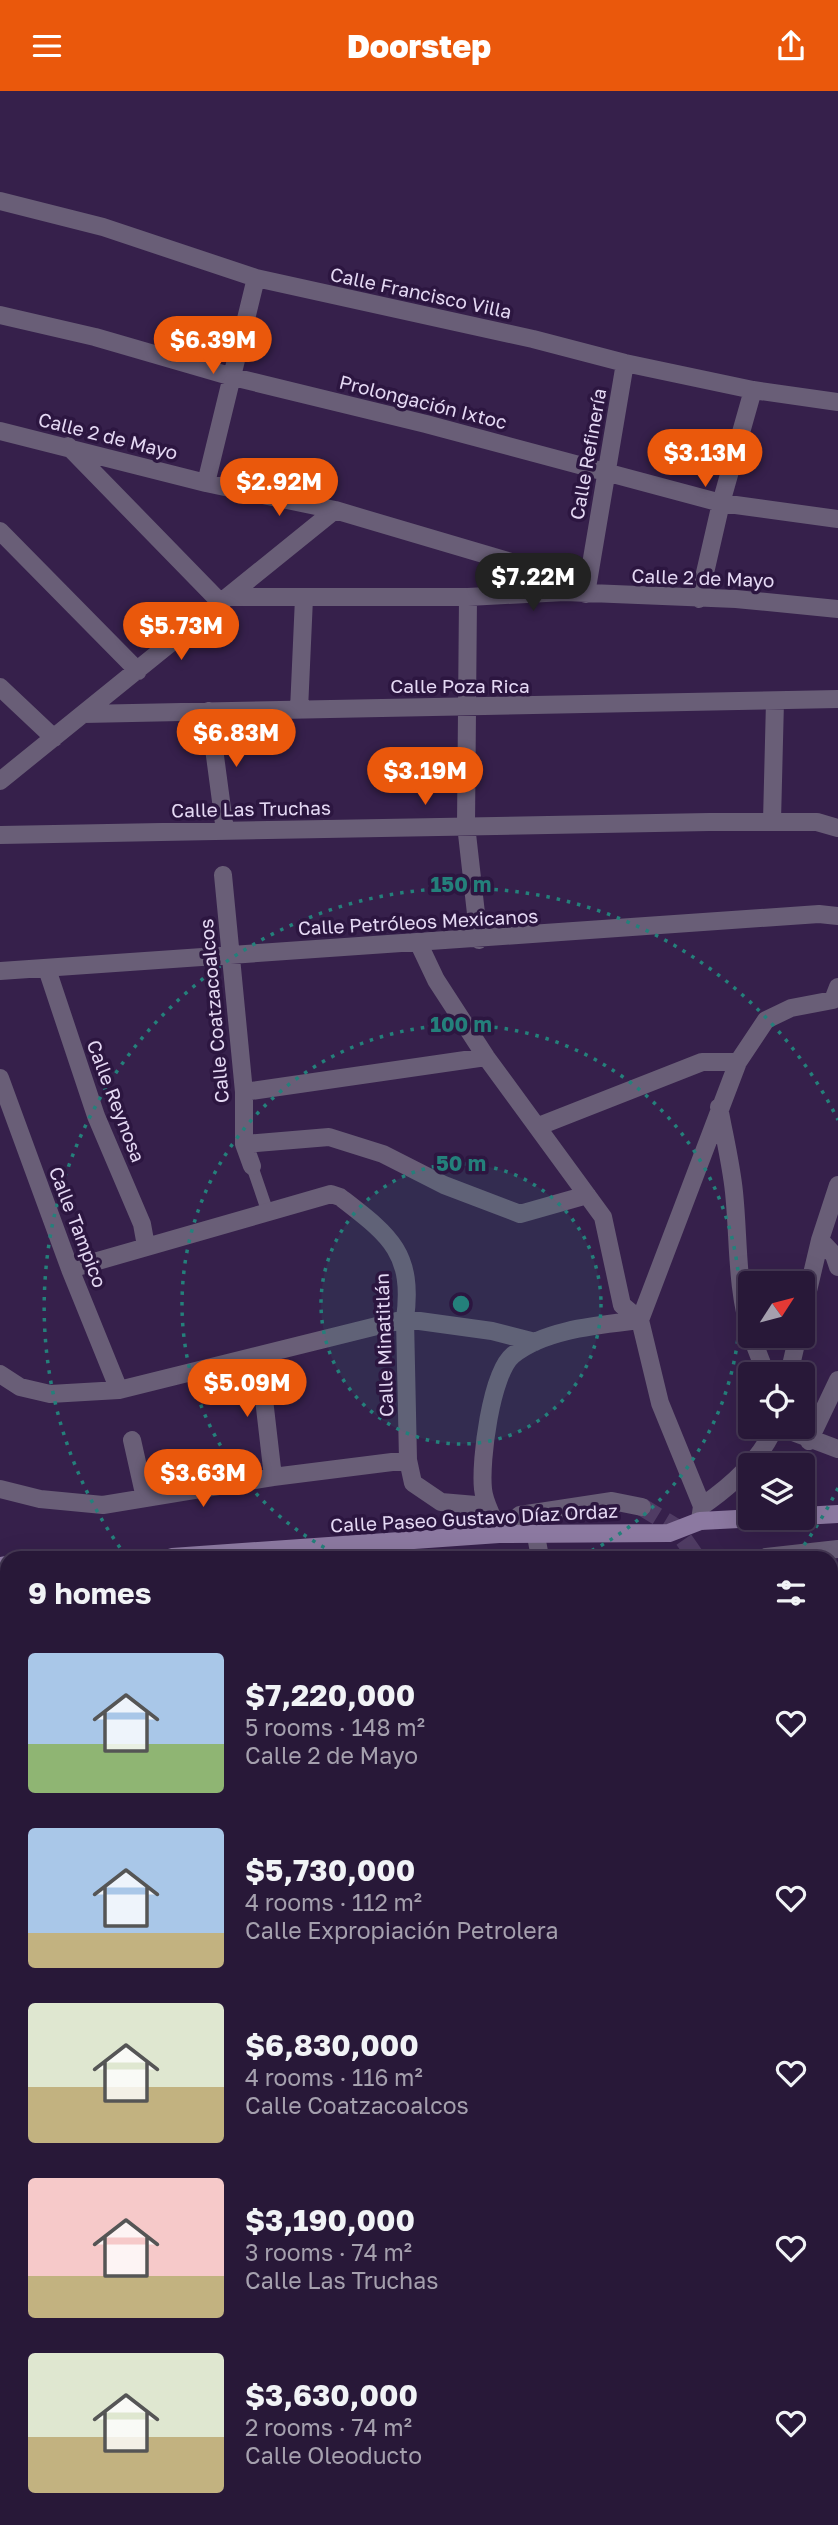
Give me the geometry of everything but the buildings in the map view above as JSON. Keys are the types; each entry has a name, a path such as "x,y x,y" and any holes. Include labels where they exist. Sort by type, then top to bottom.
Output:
{"main road":[{"name":"Calle Paseo Gustavo Díaz Ordaz","path":"257,1551 499,1534 536,1536 668,1533 701,1513 738,1515"},
{"path":"815,1515 838,1514"}],"street":[{"name":"Calle Francisco Villa","path":"0,201 103,227 256,278 533,339 625,363 753,390 838,402"},
{"path":"206,483 256,278"},
{"name":"Prolongación Ixtoc","path":"0,315 95,337 233,377 721,503 838,519"},
{"name":"Calle Refinería","path":"586,594 625,363"},
{"path":"699,599 721,503 753,390"},
{"name":"Calle 2 de Mayo","path":"0,431 206,483 335,510 521,565 565,592"},
{"path":"68,446 227,600"},
{"path":"0,781 335,510"},
{"path":"0,531 138,671"},
{"name":"Calle 2 de Mayo","path":"227,600 468,597 565,592 763,600 838,608"},
{"path":"468,597 466,825 479,940"},
{"path":"299,710 304,598"},
{"path":"0,687 54,738"},
{"name":"Calle Poza Rica","path":"83,714 467,709 838,699"},
{"path":"772,821 775,701"},
{"path":"209,712 225,831"},
{"name":"Calle Las Truchas","path":"0,835 772,821 817,822 838,828"},
{"name":"Calle Coatzacoalcos","path":"223,875 243,1092 244,1144 267,1210"},
{"name":"Calle Petróleos Mexicanos","path":"0,971 479,940 806,915 838,916"},
{"path":"418,942 436,980 486,1057 539,1126 606,1225 622,1305 640,1320"},
{"name":"Calle Reynosa","path":"47,969 96,1116 142,1224 146,1246"},
{"path":"770,1439 729,1487 701,1513 660,1402 640,1320 738,1062 766,1020 791,1008 833,1000 838,987"},
{"path":"243,1092 486,1057"},
{"path":"539,1126 702,1062 738,1062"},
{"name":"Calle Tampico","path":"0,1078 70,1269 119,1390"},
{"path":"719,1107 734,1191 739,1271"},
{"path":"244,1144 328,1137 383,1154 444,1185 520,1214 587,1195"},
{"path":"815,1271 838,1185"},
{"name":"Calle Minatitlán","path":"70,1269 331,1193 375,1224 396,1244 403,1261 408,1301 405,1319 408,1459 413,1483 441,1502 476,1506 499,1534"},
{"path":"828,1229 838,1268"},
{"path":"0,1374 20,1387 50,1394 119,1390 405,1319 492,1331 535,1342"},
{"path":"640,1320 574,1331 535,1342 510,1357 486,1424 483,1485 485,1499 499,1534 520,1515 612,1501 642,1507"},
{"path":"259,1356 273,1477"},
{"path":"809,1441 838,1380"},
{"path":"805,1439 838,1449"},
{"path":"132,1440 145,1498"},
{"path":"0,1489 40,1499 103,1505 273,1477 408,1459"},
{"path":"536,1536 539,1551"},
{"path":"819,1551 838,1549"}],"tunnel":[{"path":"642,1507 675,1527 692,1551"}]}
